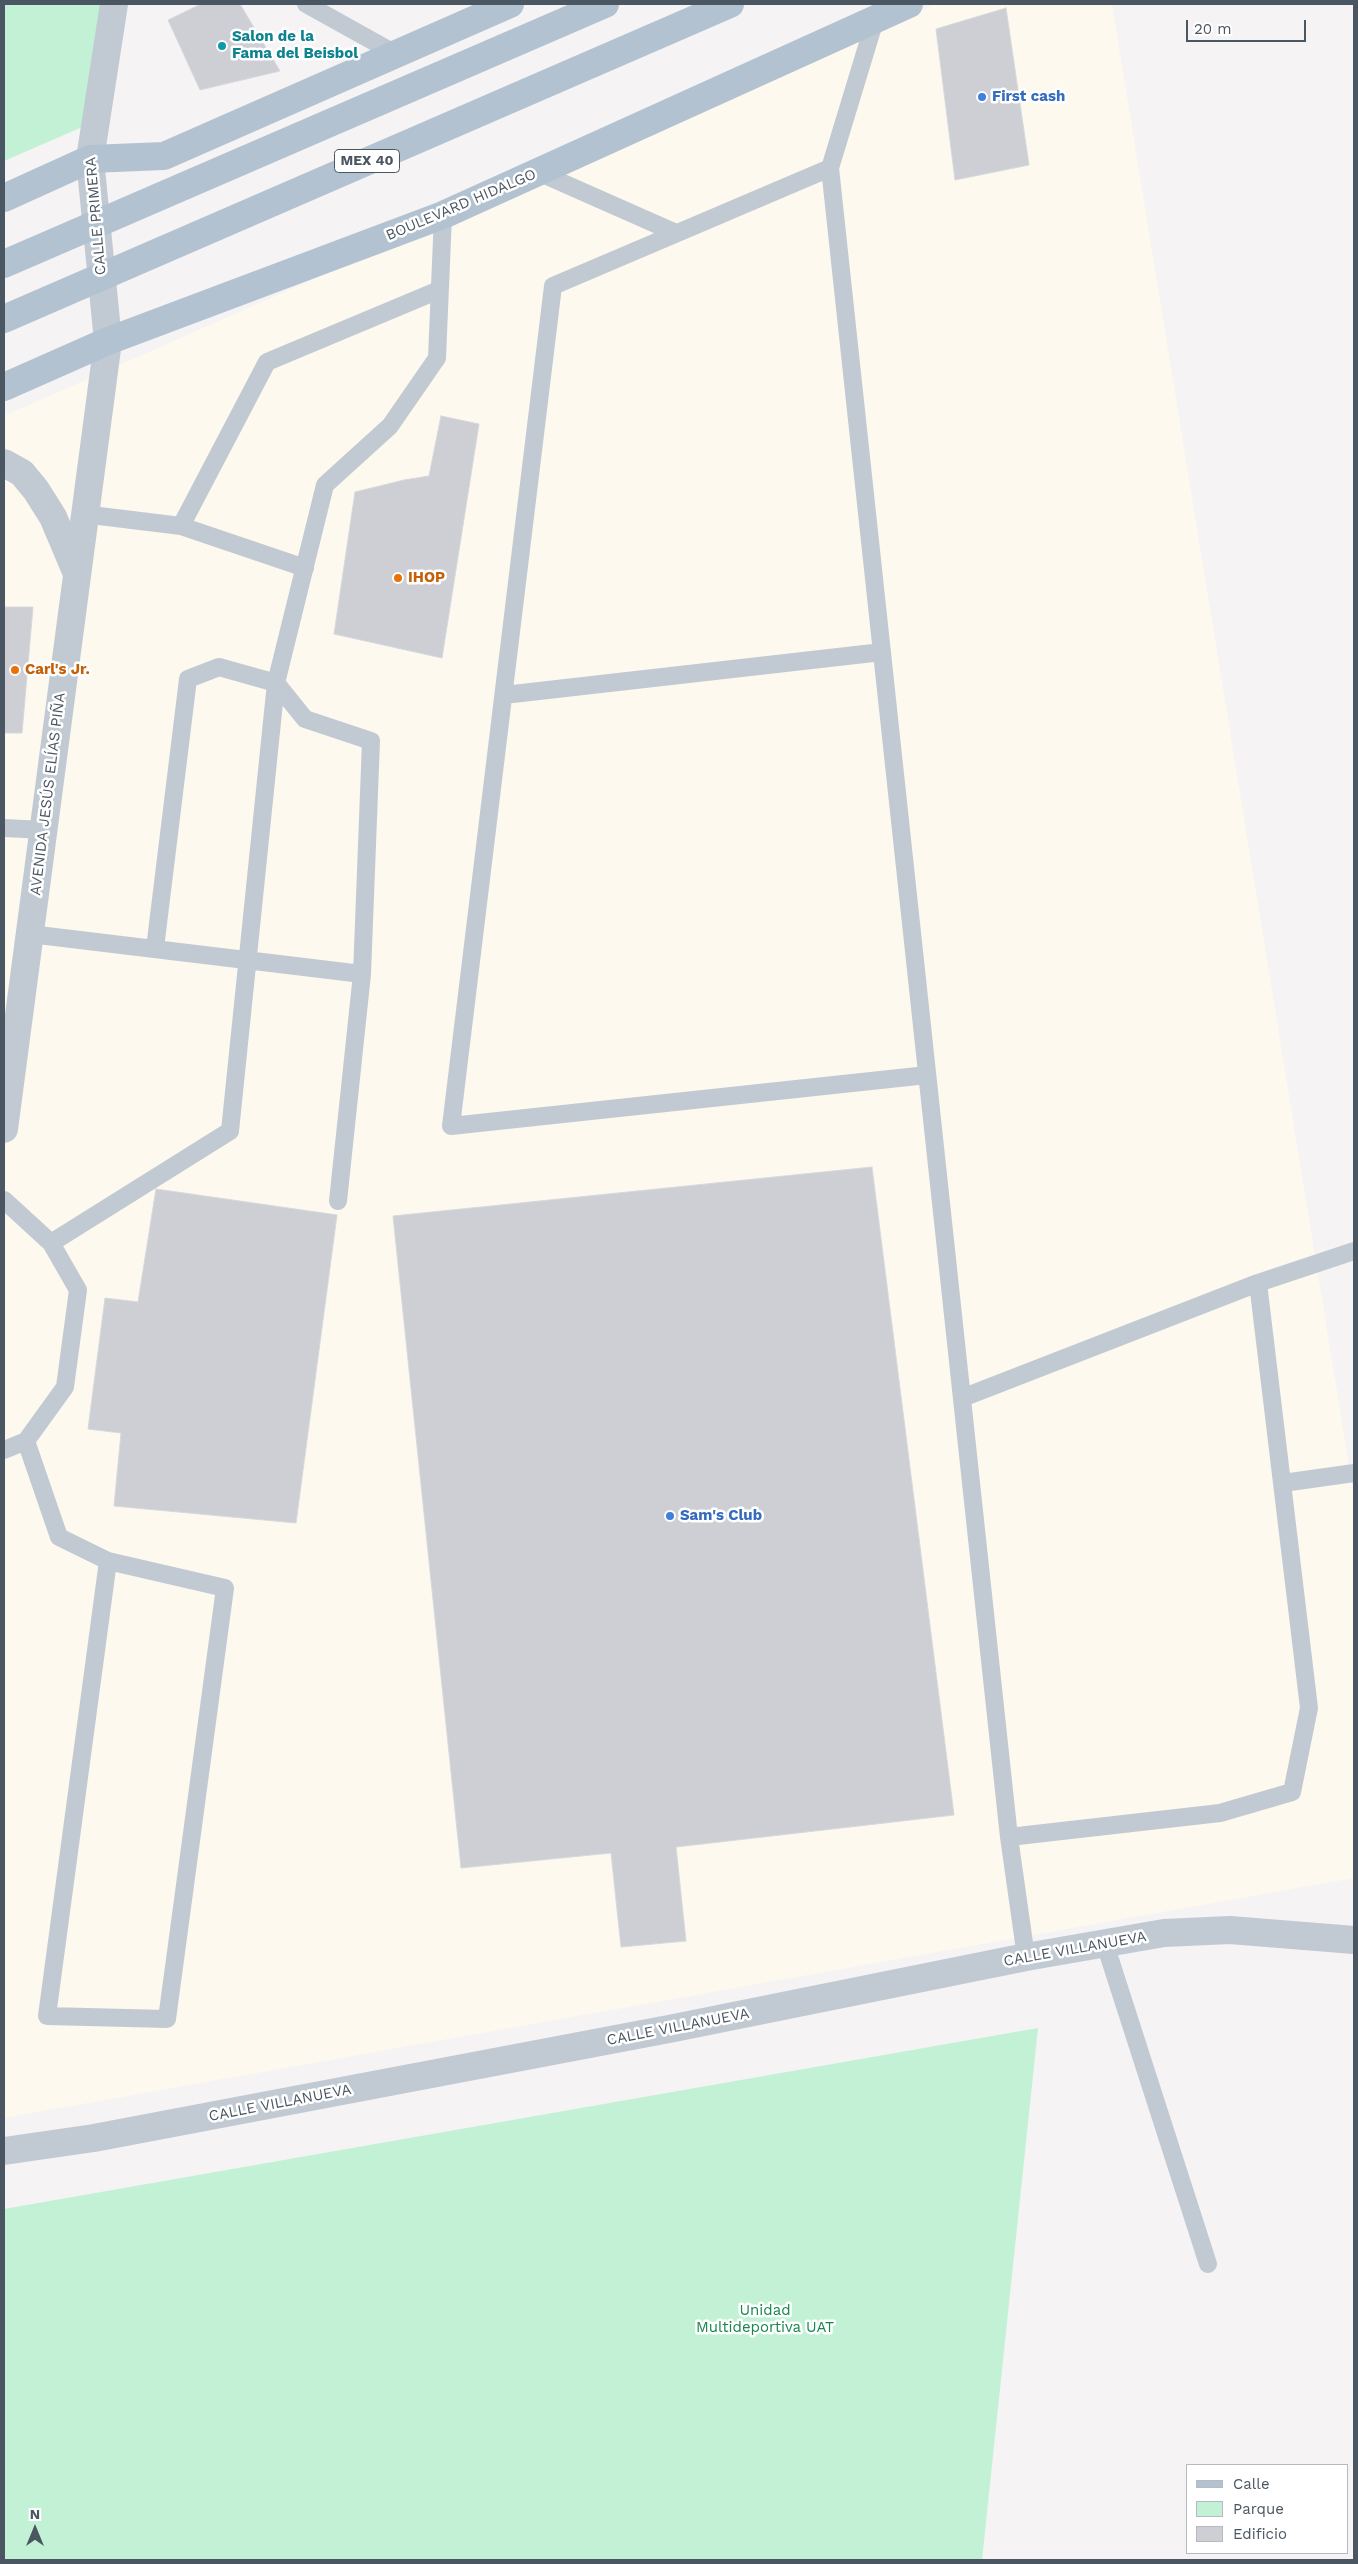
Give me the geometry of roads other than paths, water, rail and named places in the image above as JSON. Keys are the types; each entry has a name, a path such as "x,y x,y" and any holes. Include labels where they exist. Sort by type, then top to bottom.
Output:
{"main road":[{"path":"4,198 90,159 164,156 510,4"},
{"path":"4,264 605,4"},
{"name":"MEX 40","path":"4,319 730,4"},
{"name":"BOULEVARD HIDALGO","path":"4,387 108,340 443,215 909,4"}],"street":[{"name":"CALLE PRIMERA","path":"108,340 90,159 114,4"},
{"name":"AVENIDA JESÚS ELÍAS PIÑA","path":"4,1129 44,830 83,514 108,340"},
{"path":"4,463 22,473 36,490 53,517 76,571"},
{"name":"CALLE VILLANUEVA","path":"4,2150 94,2138 444,2072 1026,1957 1164,1933 1230,1930 1354,1940"}],"lane":[{"path":"306,4 396,54"},
{"path":"875,20 830,168 1009,1837 1026,1957"},
{"path":"830,168 553,286 451,1126 927,1075"},
{"path":"538,172 676,233"},
{"path":"51,1244 230,1131 246,960 276,683 325,485 390,426 437,358 443,215"},
{"path":"180,526 267,362 439,290"},
{"path":"83,514 180,526 305,568"},
{"path":"504,695 882,652"},
{"path":"155,948 188,680 219,667 276,683 306,718 371,741 362,974 338,1201"},
{"path":"4,828 44,830"},
{"path":"30,934 362,974"},
{"path":"4,1200 51,1244 78,1290 64,1387 26,1441 4,1450"},
{"path":"962,1398 1258,1283 1354,1251"},
{"path":"1009,1837 1220,1813 1292,1792 1309,1708 1258,1283"},
{"path":"26,1441 59,1537 108,1560 225,1588 167,2019 47,2016 108,1560"},
{"path":"1283,1483 1354,1473"},
{"path":"1105,1944 1208,2264"}],"place":[{"name":"Salon de la Fama del Beisbol","path":"222,46"},
{"name":"First cash","path":"982,97"},
{"name":"IHOP","path":"398,578"},
{"name":"Carl's Jr.","path":"15,670"},
{"name":"Sam's Club","path":"670,1516"}],"park label":[{"name":"Unidad Multideportiva UAT","path":"765,2320"}]}
